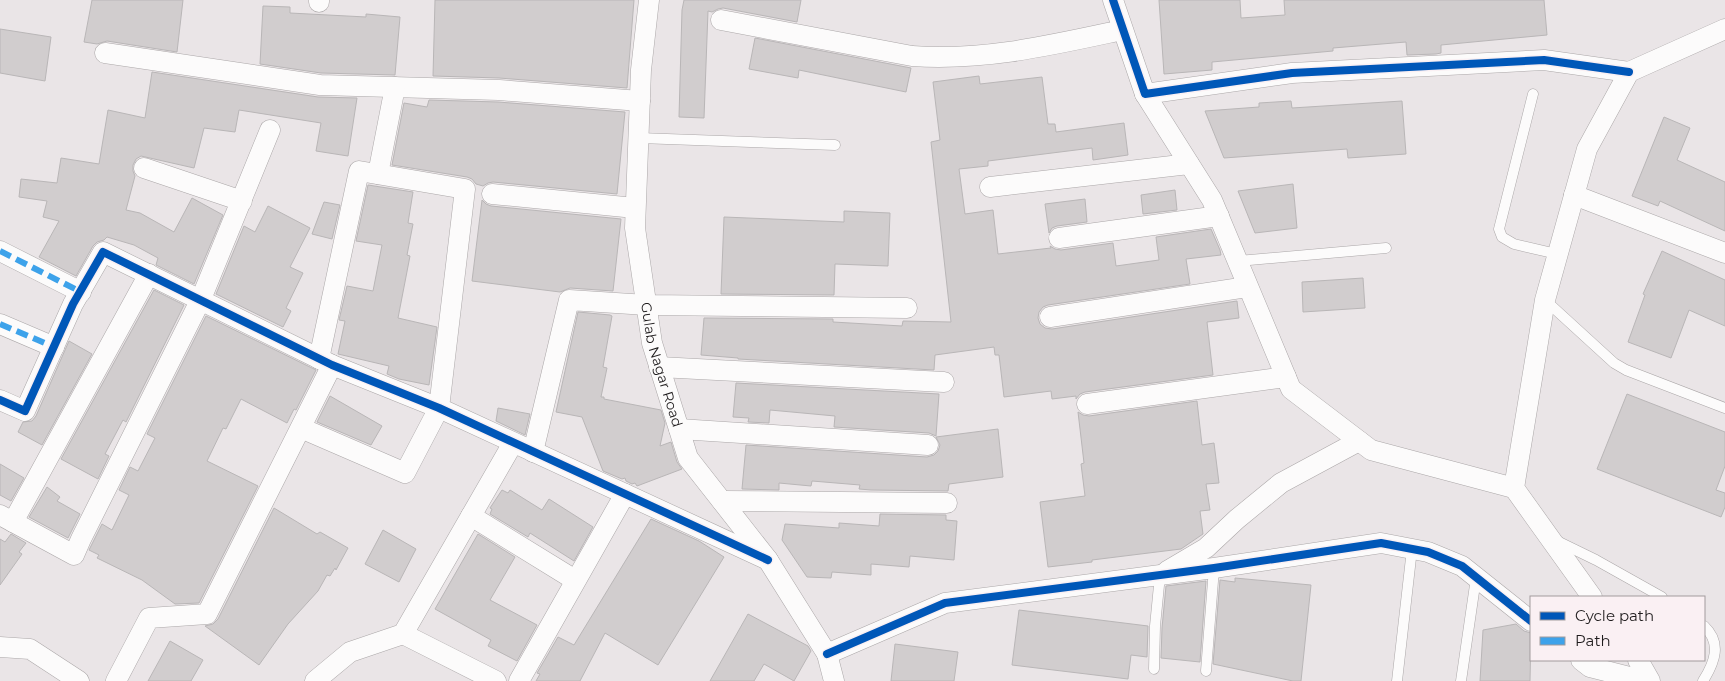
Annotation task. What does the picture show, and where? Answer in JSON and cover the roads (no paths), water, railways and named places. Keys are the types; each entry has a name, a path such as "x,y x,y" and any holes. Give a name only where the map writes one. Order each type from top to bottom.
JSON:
{"street":[{"name":"Gulab Nagar Road","path":"649,0 641,70 635,228 652,343 688,458 768,560 826,654 834,681"},
{"path":"1113,0 1145,94 1212,200 1291,389 1371,450 1514,488 1591,596"},
{"path":"721,20 912,56 936,58 980,57 1018,52 1122,30"},
{"path":"1145,94 1292,73 1544,60 1629,72 1725,29"},
{"path":"105,53 320,85 499,90 640,101"},
{"path":"1514,488 1545,300 1556,254 1587,149 1629,72"},
{"path":"378,174 395,87"},
{"path":"149,274 4,520 74,555 201,299 270,130"},
{"path":"990,187 1189,164"},
{"path":"144,168 242,201"},
{"path":"116,681 149,618 206,614 300,428 326,362 359,171 465,189 439,408 405,473 300,428"},
{"path":"492,194 635,208"},
{"path":"1574,195 1725,253"},
{"path":"1059,238 1219,216"},
{"path":"0,251 81,292"},
{"path":"0,400 25,411 54,347 103,252 326,362 439,408 768,560"},
{"path":"1050,317 1248,287"},
{"path":"533,452 569,300 646,306 907,308"},
{"path":"0,324 54,347"},
{"path":"659,367 944,382"},
{"path":"1087,404 1286,377"},
{"path":"679,429 928,445"},
{"path":"1160,575 1206,548 1237,519 1281,483 1358,441"},
{"path":"315,681 350,652 402,634 513,442"},
{"path":"519,681 625,494"},
{"path":"722,500 946,503"},
{"path":"471,516 575,580"},
{"path":"826,654 946,603 1214,568 1381,543 1428,552 1462,566 1530,620"},
{"path":"402,634 496,681"},
{"path":"0,647 30,649 79,681"},
{"path":"1582,661 1590,667 1645,681"},
{"path":"1639,661 1650,681"}],"lane":[{"path":"1533,94 1499,229 1502,237 1514,244 1556,254"},
{"path":"639,138 835,145"},
{"path":"1238,261 1386,248"},
{"path":"1545,300 1614,363 1626,370 1725,408"},
{"path":"1550,538 1596,560 1660,596"},
{"path":"1397,681 1412,549"},
{"path":"1206,671 1214,568"},
{"path":"1154,669 1155,626 1160,575"},
{"path":"1461,681 1476,578"},
{"path":"1703,681 1712,664 1715,648 1711,633 1705,627"}]}
